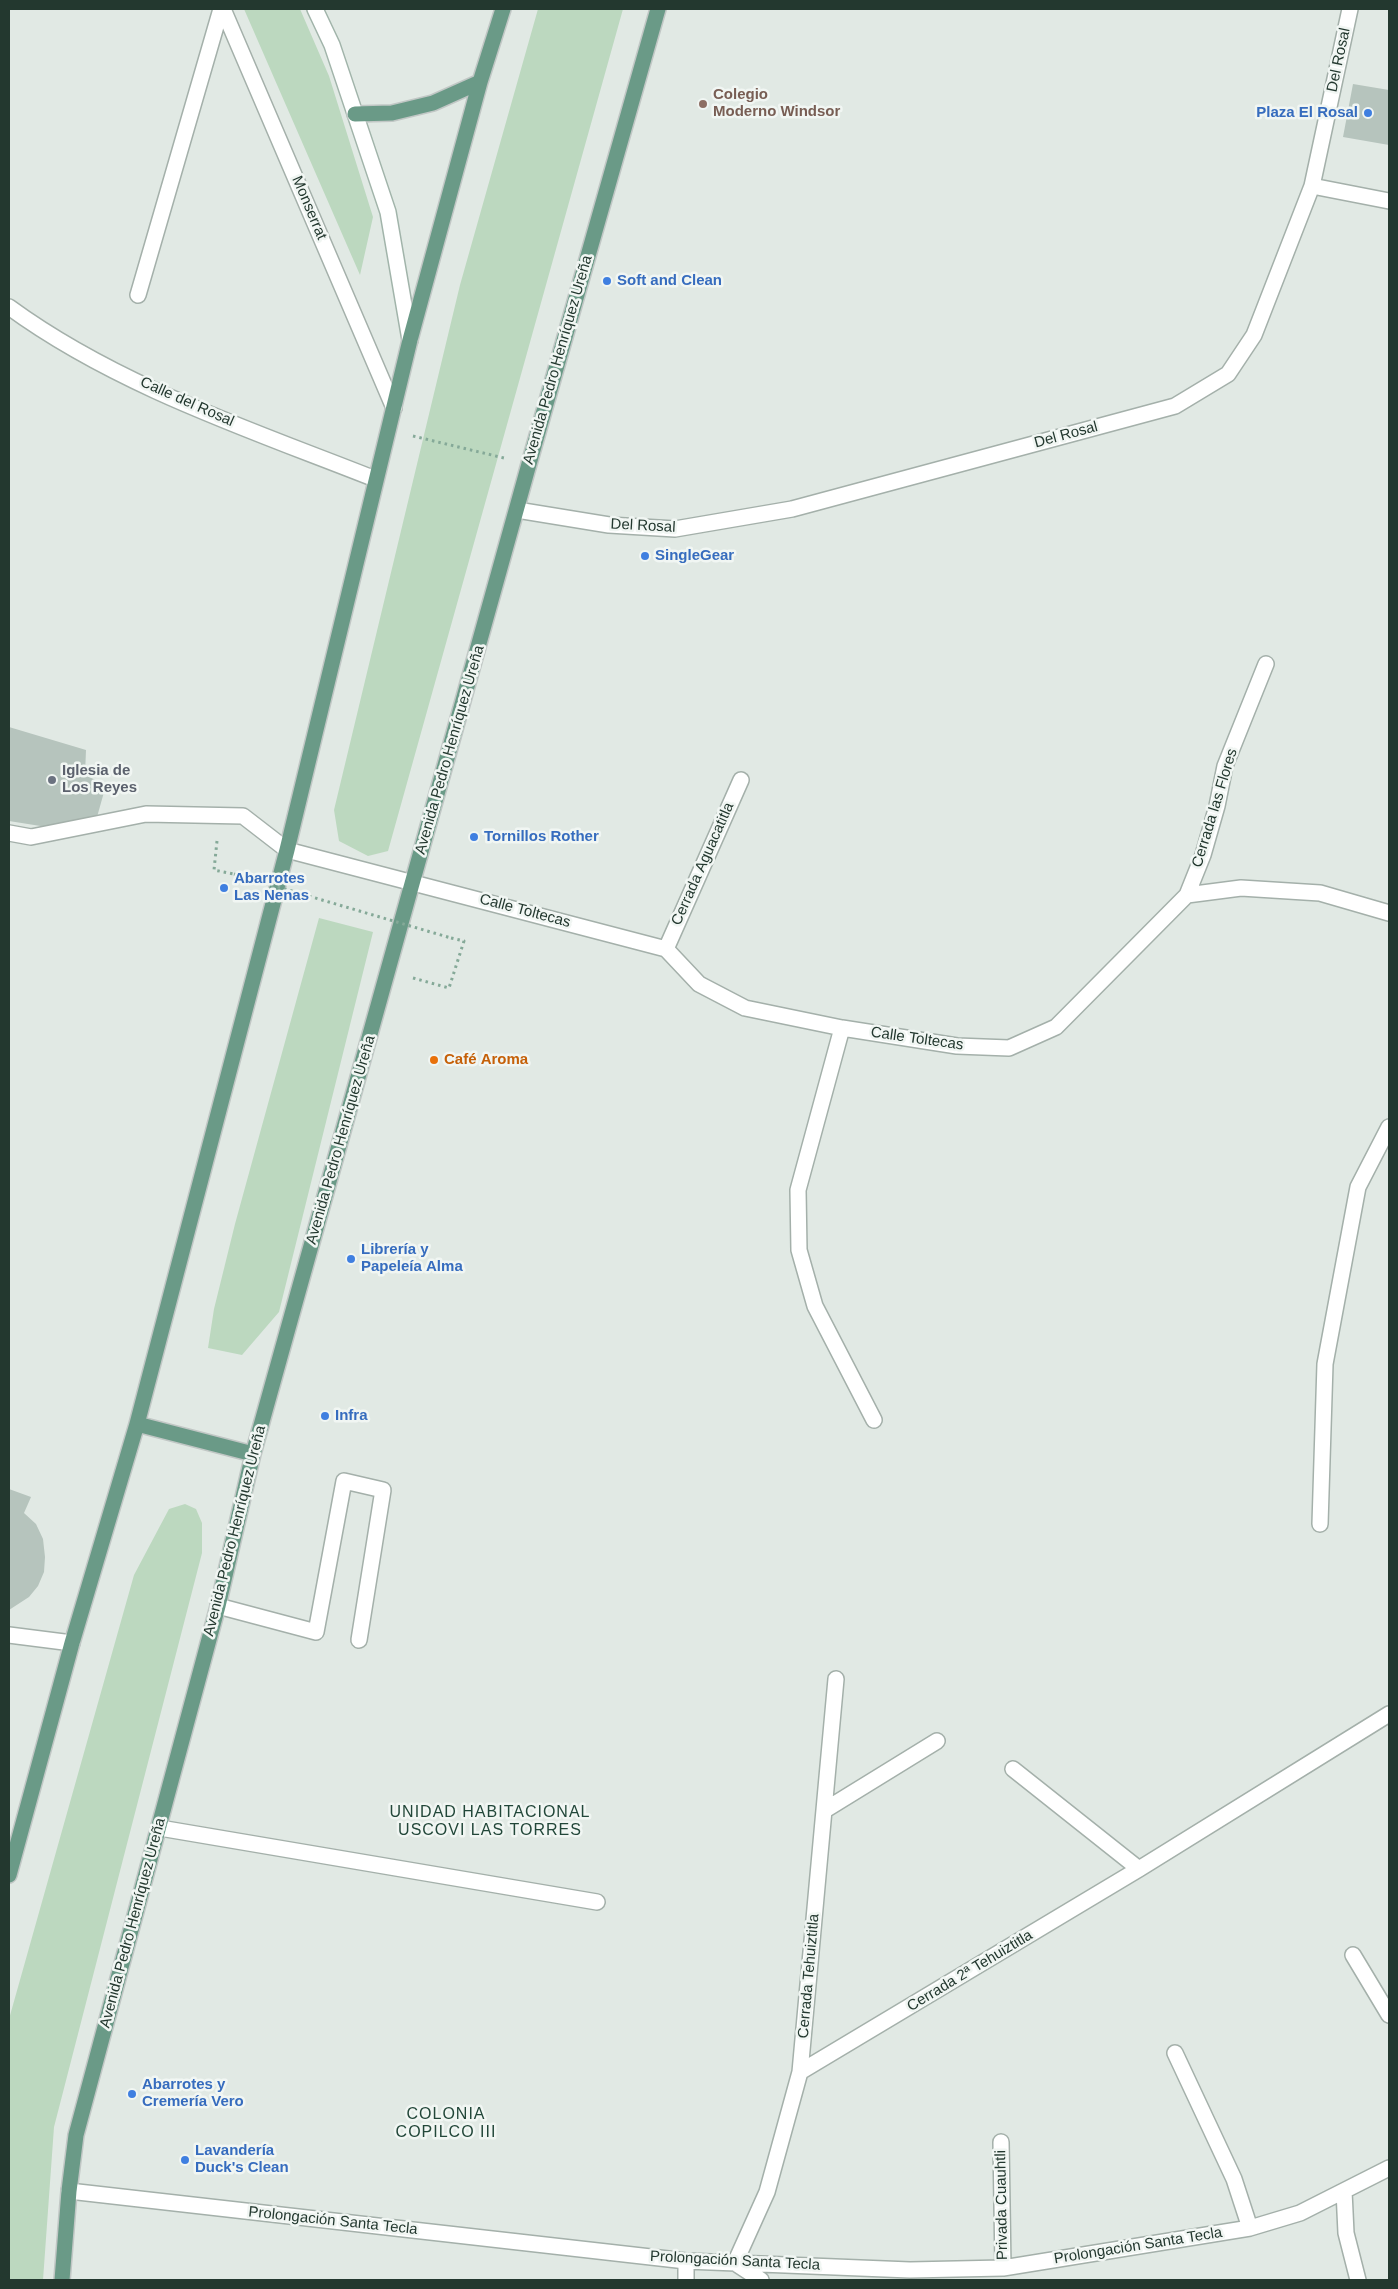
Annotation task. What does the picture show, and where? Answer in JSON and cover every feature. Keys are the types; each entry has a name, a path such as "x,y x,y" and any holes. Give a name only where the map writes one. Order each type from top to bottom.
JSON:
{"main road":[{"path":"9,1875 72,1643 137,1424 287,850 410,340 480,82 503,9"},
{"name":"Avenida Pedro Henríquez Ureña","path":"62,2280 69,2191 76,2135 160,1828 218,1606 253,1454 658,9"},
{"path":"355,114 392,113 433,103 480,82"},
{"path":"137,1424 253,1454"}],"street":[{"path":"138,295 222,9"},
{"name":"Monserrat","path":"222,9 394,408"},
{"path":"315,9 332,45 388,212 410,340"},
{"name":"Del Rosal","path":"517,510 609,525 675,529 792,509 1175,406 1228,374 1254,335 1312,186 1350,9"},
{"path":"1312,186 1389,202"},
{"name":"Calle del Rosal","path":"9,307 43,332 171,399 375,479"},
{"name":"Cerrada las Flores","path":"1186,896 1203,855 1217,806 1225,766 1266,664"},
{"name":"Cerrada Aguacatitla","path":"666,948 741,780"},
{"path":"9,833 31,837 146,814 243,816 287,850"},
{"name":"Calle Toltecas","path":"287,850 414,881 666,948 699,984 745,1008 842,1028 957,1046 1009,1048 1056,1027 1186,896"},
{"path":"1186,896 1240,888 1320,893 1389,913"},
{"path":"842,1028 798,1190 798,1250 815,1306 874,1420"},
{"path":"1320,1524 1325,1364 1358,1187 1389,1127"},
{"path":"218,1606 316,1632 344,1481 383,1490 359,1640"},
{"path":"9,1635 72,1643"},
{"name":"Cerrada Tehuiztitla","path":"735,2262 767,2192 800,2072 836,1679"},
{"name":"Cerrada 2ª Tehuiztitla","path":"800,2072 1139,1869 1389,1714"},
{"path":"824,1810 937,1741"},
{"path":"1013,1769 1139,1869"},
{"path":"160,1828 597,1902"},
{"path":"1353,1955 1389,2015"},
{"path":"1175,2053 1234,2179 1250,2228"},
{"name":"Privada Cuauhtli","path":"1000,2142 1003,2268"},
{"name":"Prolongación Santa Tecla","path":"69,2191 686,2261 910,2270 1003,2268 1250,2228 1300,2212 1389,2168"},
{"path":"1344,2191 1346,2233 1358,2280"},
{"path":"686,2261 686,2280"},
{"path":"735,2262 761,2280"}],"path":[{"path":"388,429 529,464"},
{"path":"214,870 234,874 464,941 449,988 388,971"}],"green space":[{"path":"244,9 300,9 329,76 373,217 360,275"},
{"path":"538,9 623,9 388,851 368,856 339,841 334,810 460,285"},
{"path":"319,918 373,932 279,1312 242,1355 208,1348 214,1309 235,1224"},
{"path":"185,1504 196,1509 202,1523 202,1553 54,2127 43,2280 9,2280 9,2019 134,1575 169,1509"}],"building":[{"name":"Plaza El Rosal","path":"1353,84 1389,90 1389,145 1343,137"},
{"name":"Iglesia de Los Reyes","path":"9,727 86,750 85,775 106,785 97,817 53,828 9,821"},
{"path":"9,1489 31,1497 24,1513 36,1524 43,1539 45,1557 44,1572 38,1586 29,1597 9,1610"}],"place":[{"name":"Colegio Moderno Windsor","path":"703,104"},
{"name":"Plaza El Rosal","path":"1368,113"},
{"name":"Soft and Clean","path":"607,281"},
{"name":"SingleGear","path":"645,556"},
{"name":"Iglesia de Los Reyes","path":"52,780"},
{"name":"Tornillos Rother","path":"474,837"},
{"name":"Abarrotes Las Nenas","path":"224,888"},
{"name":"Café Aroma","path":"434,1060"},
{"name":"Librería y Papeleía Alma","path":"351,1259"},
{"name":"Infra","path":"325,1416"},
{"name":"Abarrotes y Cremería Vero","path":"132,2094"},
{"name":"Lavandería Duck's Clean","path":"185,2160"}],"district":[{"name":"UNIDAD HABITACIONAL USCOVI LAS TORRES","path":"490,1822"},
{"name":"COLONIA COPILCO III","path":"446,2124"}]}
